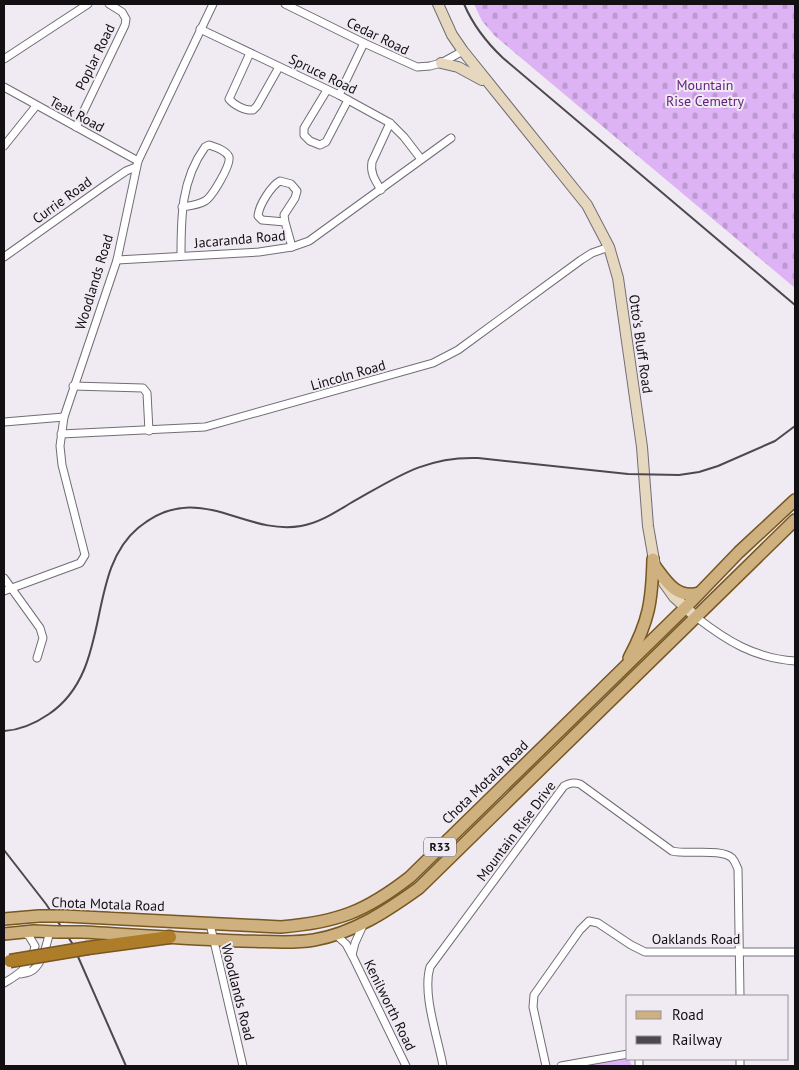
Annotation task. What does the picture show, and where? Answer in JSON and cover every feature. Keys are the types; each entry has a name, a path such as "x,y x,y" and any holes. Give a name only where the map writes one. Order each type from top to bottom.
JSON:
{"highway":[{"path":"7,962 88,948 170,937"}],"main road":[{"name":"Otto's Bluff Road","path":"438,4 452,35 463,51 570,182 587,205 609,247 618,278 642,447 648,526 654,562 666,586 685,608 696,617"},
{"path":"441,63 463,69 491,87"},
{"name":"Chota Motala Road","path":"4,919 64,916 281,927 312,924 340,918 384,897 410,877 685,608 739,552 795,500"},
{"name":"Chota Motala Road","path":"4,934 54,931 212,940 290,942 314,940 364,924 387,911 419,888 795,521"},
{"path":"654,562 676,590 688,595 699,593"},
{"path":"623,669 636,645 650,610 654,562"}],"street":[{"path":"4,59 88,4"},
{"name":"Poplar Road","path":"76,127 125,26 126,18 122,12 109,4"},
{"name":"Woodlands Road","path":"8,590 80,563 85,555 62,465 60,446 64,417 116,260 137,164 213,4"},
{"name":"Cedar Road","path":"285,4 417,67 441,63 463,51"},
{"name":"Spruce Road","path":"200,29 338,95 390,123 421,159"},
{"path":"338,95 364,43"},
{"path":"250,53 229,98 235,104 248,110 253,110 279,67"},
{"name":"Teak Road","path":"4,87 137,164"},
{"path":"327,90 304,128 304,135 310,141 320,145 326,142 348,100"},
{"path":"4,146 36,106"},
{"path":"381,190 372,175 371,169 372,162 390,123"},
{"name":"Jacaranda Road","path":"116,260 258,252 292,247 309,241 451,138"},
{"path":"181,256 182,207 188,180 205,147 209,145 226,153 229,161 211,196 202,203 182,207"},
{"name":"Currie Road","path":"4,257 137,164"},
{"path":"285,222 262,220 258,213 274,185 280,181 291,184 297,191 295,198 284,215 292,247"},
{"name":"Lincoln Road","path":"61,434 205,427 433,363 458,350 581,260 592,253 609,247"},
{"path":"73,386 143,388 146,393 149,431"},
{"path":"4,422 64,417"},
{"path":"4,578 8,590 40,628 43,638 36,658"},
{"name":"Otto's Bluff Road","path":"696,617 729,641 751,652 781,660 795,661"},
{"name":"Mountain Rise Drive","path":"443,1066 427,990 427,977 430,967 564,786 573,782 580,784 672,851 679,853 727,854 732,858 738,869 740,952"},
{"name":"Oaklands Road","path":"546,1066 533,1007 534,995 589,921 598,923 645,952 795,952"},
{"name":"Woodlands Road","path":"210,924 212,940 243,1066"},
{"name":"Kenilworth Road","path":"352,955 355,943 364,924"},
{"path":"4,983 34,969 54,931"},
{"path":"18,975 28,965 35,946 32,939 23,932"},
{"name":"Kenilworth Road","path":"336,934 346,944 352,955 406,1066"},
{"path":"740,952 740,995"},
{"path":"561,1066 626,1054"}],"green space":[{"name":"Mountain Rise Cemetry","path":"474,4 795,4 795,288 495,36 482,21"},
{"path":"626,1057 626,1060 629,1060 632,1066 572,1066"}],"railway":[{"path":"464,4 481,33 503,58 795,305"},
{"path":"4,731 22,728 39,720 49,714 69,695 83,673 110,570 121,547 138,528 160,514 180,508 200,508 259,524 280,527 301,526 314,523 326,517 410,471 425,465 459,458 478,458 628,474 679,475 699,472 718,466 775,441 795,426"},
{"path":"4,850 46,904 72,943 126,1066"}]}
